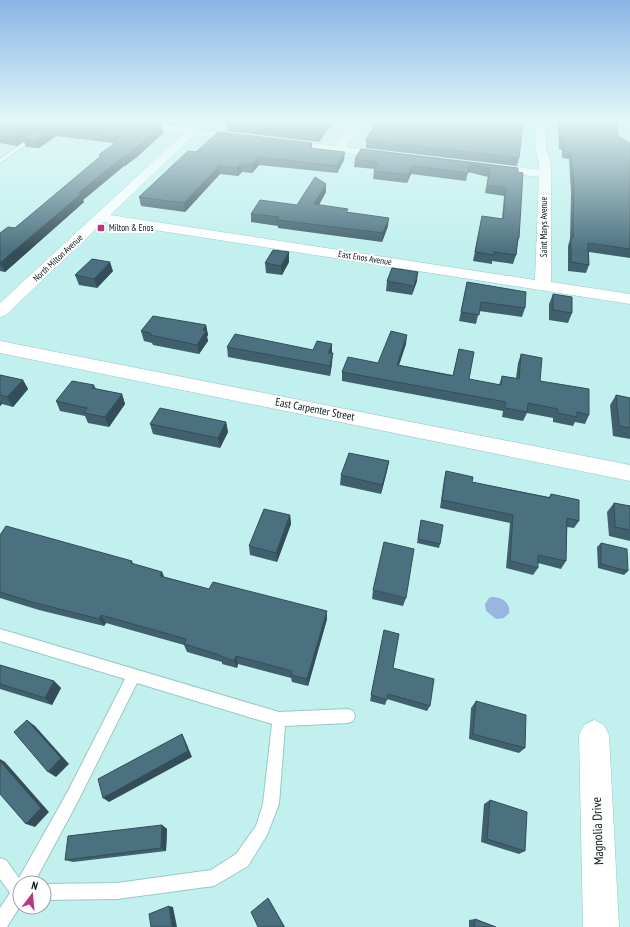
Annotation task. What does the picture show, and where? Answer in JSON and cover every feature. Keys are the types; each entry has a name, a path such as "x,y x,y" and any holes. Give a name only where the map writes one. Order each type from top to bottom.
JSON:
{"street":[{"name":"North Milton Avenue","path":"0,312 158,164"},
{"name":"Saint Marys Avenue","path":"543,286 545,164"},
{"path":"481,166 544,174"},
{"name":"East Enos Avenue","path":"101,218 630,299"},
{"name":"East Carpenter Street","path":"0,347 630,473"},
{"name":"Magnolia Drive","path":"594,735 601,927"}],"lane":[{"path":"0,635 279,720 348,716"},
{"path":"29,875 72,798 133,676"},
{"path":"52,892 117,891 214,878 242,860 262,830 271,804 279,720"},
{"path":"0,866 12,880"},
{"path":"0,923 12,904"}],"water":[{"path":"492,597 502,599 509,606 509,613 504,618 496,619 486,611 485,604 489,598"}],"building":[{"path":"91,164 113,164 0,263 0,233 8,227 15,228"},
{"path":"174,164 241,164 237,168 219,166 184,203 139,197"},
{"path":"322,164 338,164 337,166"},
{"path":"377,164 470,164 468,173 412,166 408,175 374,171"},
{"path":"471,164 487,164 518,168 518,172 523,173 519,238 516,255 494,252 494,255 475,252 482,216 503,219 506,188 487,185 490,169"},
{"path":"572,164 630,164 630,249 588,243 589,265 571,262 574,185"},
{"path":"315,177 326,184 314,204 348,209 346,212 389,218 383,233 277,220 279,217 251,214 260,200 297,205"},
{"path":"273,250 289,252 281,266 265,263"},
{"path":"92,259 110,262 94,279 75,275"},
{"path":"392,268 418,272 414,286 387,281"},
{"path":"467,282 526,292 525,308 481,302 479,315 461,312"},
{"path":"553,294 572,297 572,313 553,310"},
{"path":"153,316 206,325 203,330 206,331 197,345 150,335 151,333 141,331"},
{"path":"391,331 407,335 397,365 453,376 459,349 474,352 469,379 501,385 502,376 519,379 521,354 542,358 540,381 589,389 589,415 577,412 577,417 558,413 558,409 528,403 527,412 505,408 506,402 342,372 348,357 378,363"},
{"path":"235,334 313,350 317,341 332,344 328,353 333,353 330,366 227,347"},
{"path":"0,375 23,380 7,397 0,395"},
{"path":"72,381 94,385 92,388 122,394 105,417 84,413 87,408 56,401"},
{"path":"616,395 630,398 630,428 619,426"},
{"path":"160,408 226,422 218,438 150,424"},
{"path":"349,453 389,461 382,485 341,475"},
{"path":"446,471 473,477 472,482 550,498 551,494 579,500 579,521 567,518 566,561 538,555 538,568 510,561 513,515 442,500"},
{"path":"614,503 630,506 630,530 615,527"},
{"path":"264,509 290,515 276,553 249,546"},
{"path":"421,520 443,525 440,544 418,539"},
{"path":"6,526 132,561 131,563 162,572 160,576 209,589 213,582 327,611 307,679 291,675 292,671 236,656 234,661 184,644 186,639 101,615 99,619 32,602 0,592 0,535"},
{"path":"384,542 414,549 406,598 373,590"},
{"path":"601,543 627,549 628,571 601,564"},
{"path":"384,630 399,634 393,668 434,679 430,706 388,694 387,700 371,695"},
{"path":"0,665 54,681 45,698 0,684"},
{"path":"476,701 526,715 525,748 473,734"},
{"path":"27,720 61,758 48,772 14,732"},
{"path":"182,734 188,751 103,798 98,779"},
{"path":"0,761 41,808 26,824 0,794"},
{"path":"490,800 527,812 525,851 487,839"},
{"path":"162,825 161,848 65,860 68,836"},
{"path":"268,898 284,927 258,927 251,912"},
{"path":"169,906 172,927 151,927 149,914"},
{"path":"475,919 496,927 474,927"}],"place":[{"name":"Milton & Enos","path":"101,228"}]}
